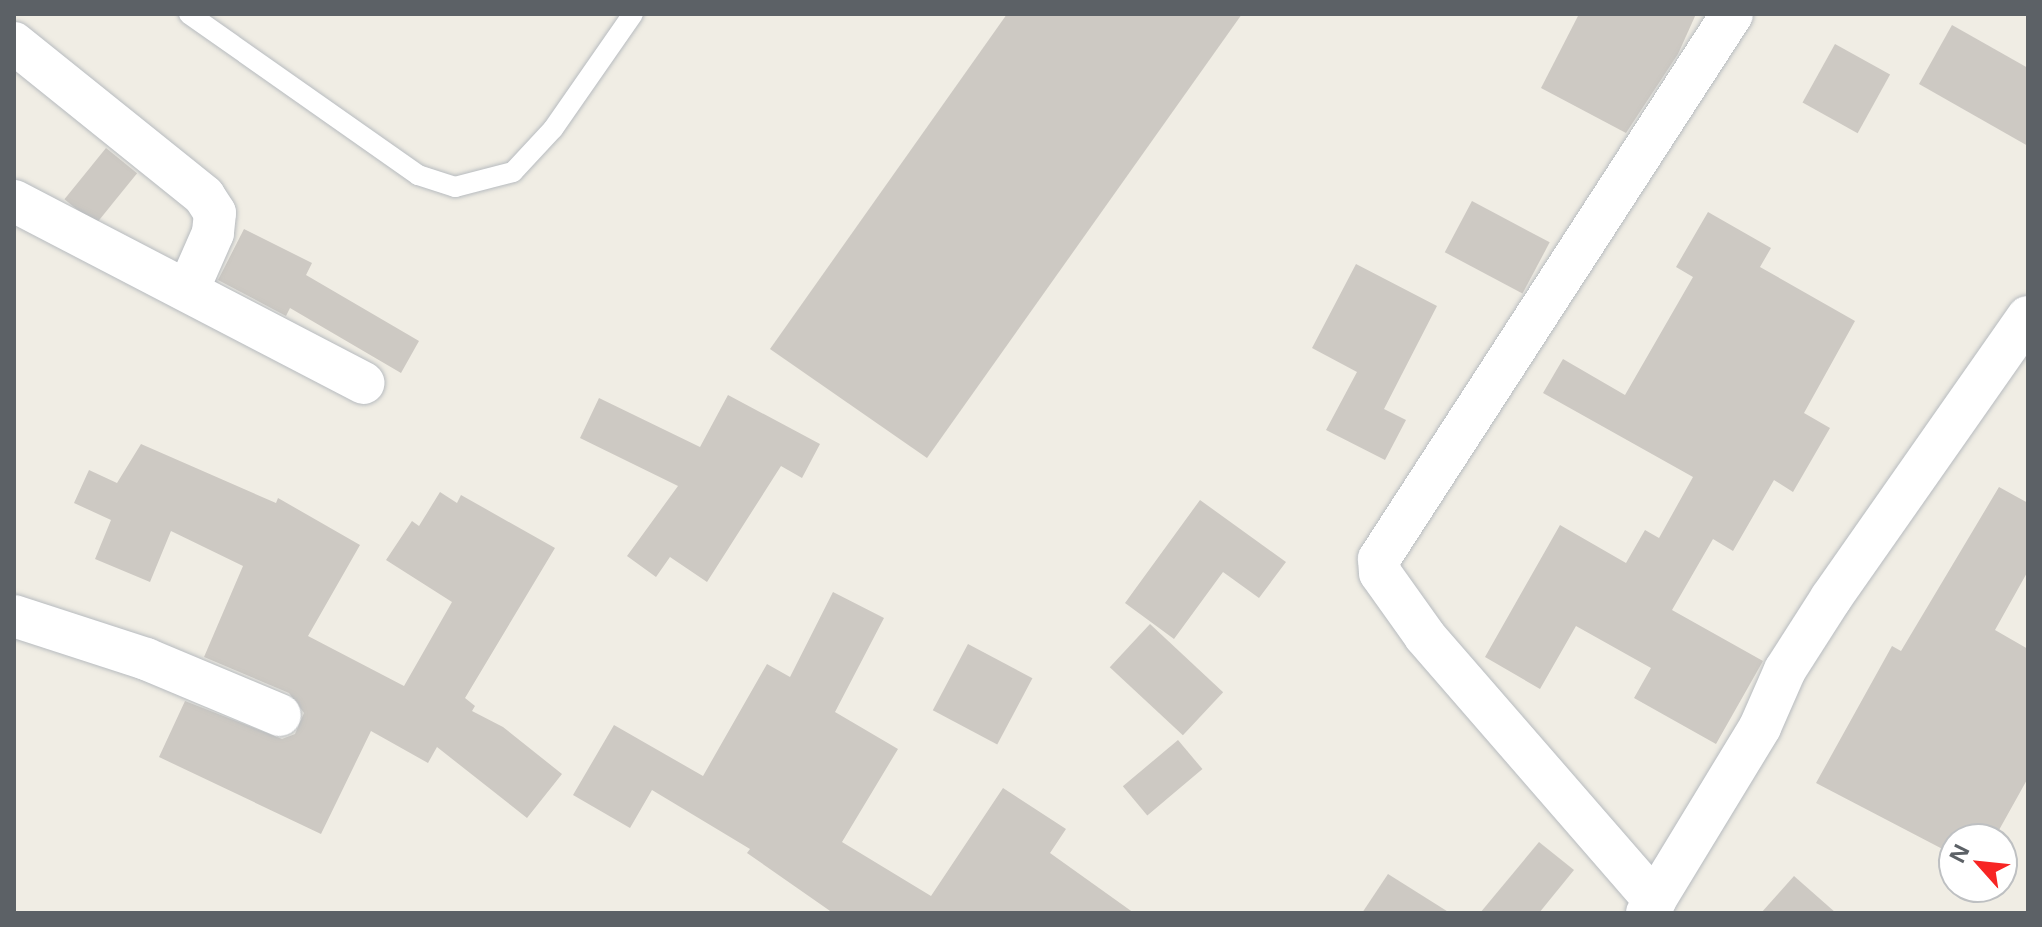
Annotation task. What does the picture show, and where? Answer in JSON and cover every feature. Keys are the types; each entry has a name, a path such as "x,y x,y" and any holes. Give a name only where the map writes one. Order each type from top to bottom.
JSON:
{"street":[{"path":"1732,14 1379,559 1380,573 1425,636 1651,907 1831,598 2028,317"},
{"path":"14,43 204,196 215,213 213,233 188,290"},
{"path":"14,201 188,290 325,368 363,383"},
{"path":"14,616 146,659 280,715"}],"lane":[{"path":"189,14 418,175 455,187 513,172 553,129 633,14"}],"building":[{"path":"1007,14 1242,14 927,458 770,349"},
{"path":"1579,14 1696,14 1678,54 1626,133 1541,88"},
{"path":"1952,25 2028,68 2028,146 1919,84"},
{"path":"1835,44 1890,75 1858,133 1803,103"},
{"path":"106,148 137,173 96,224 64,199"},
{"path":"1472,201 1550,242 1522,294 1445,252"},
{"path":"1708,212 1771,248 1760,267 1855,321 1804,413 1830,428 1793,492 1774,480 1733,551 1713,539 1672,610 1763,661 1716,744 1634,698 1651,668 1576,626 1540,689 1485,657 1560,525 1626,563 1645,530 1659,538 1693,477 1543,393 1563,359 1625,395 1693,277 1676,267"},
{"path":"244,229 312,263 306,275 419,341 401,373 290,308 286,316 218,280"},
{"path":"1356,264 1437,306 1384,409 1406,420 1385,460 1326,430 1357,372 1312,348"},
{"path":"728,395 820,444 802,478 781,466 707,582 670,557 656,577 627,556 678,486 580,438 599,398 700,447"},
{"path":"141,444 276,503 278,498 360,545 308,636 404,686 452,602 386,560 412,521 419,526 440,492 457,503 461,495 555,548 465,698 475,706 472,711 503,727 562,774 527,818 437,747 428,763 371,731 321,834 159,757 185,701 282,739 295,734 304,713 289,693 204,657 243,566 171,531 150,582 95,559 111,520 74,503 89,470 117,483"},
{"path":"1999,487 2028,503 2028,571 1995,630 2028,649 2028,778 2003,823 1938,823 1938,847 1816,783 1892,646 1901,651"},
{"path":"1200,500 1286,562 1259,598 1223,572 1174,639 1125,603"},
{"path":"833,592 884,618 835,712 898,749 842,842 931,896 1003,788 1066,829 1050,853 1134,913 833,913 747,853 750,849 652,790 630,828 573,795 614,725 703,776 767,664 790,677"},
{"path":"1150,624 1223,692 1183,735 1110,667"},
{"path":"968,644 1032,678 997,744 933,710"},
{"path":"1178,740 1202,769 1147,815 1123,786"},
{"path":"1539,842 1574,870 1539,913 1480,913"},
{"path":"1388,874 1450,913 1362,913"},
{"path":"1794,876 1836,913 1761,913"}]}
